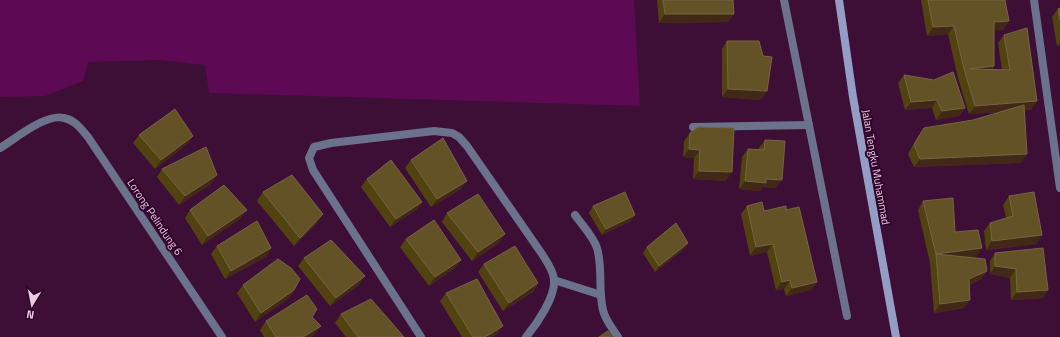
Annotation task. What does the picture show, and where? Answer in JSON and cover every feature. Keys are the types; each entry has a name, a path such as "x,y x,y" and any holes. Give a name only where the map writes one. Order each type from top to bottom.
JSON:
{"main road":[{"name":"Jalan Tengku Muhammad","path":"839,0 853,96 896,337"}],"street":[{"path":"784,0 847,316"},
{"path":"1034,0 1060,188"},
{"name":"Lorong Pelindung 6","path":"0,148 41,121 63,117 76,123 88,137 222,337"},
{"path":"693,127 809,125"},
{"path":"421,337 313,170 309,158 314,147 331,142 434,131 452,133 458,137 467,146 551,268 554,280 549,301 542,315 526,337"},
{"path":"575,215 589,233 596,246 600,261 603,312 618,337"},
{"path":"554,280 601,295"}],"shaded area":[{"path":"0,0 634,0 640,106 209,93 205,65 160,60 88,62 83,81 45,96 0,97"}],"building":[{"path":"663,0 733,0 734,14 665,14"},
{"path":"928,0 1005,0 1009,21 994,22 994,66 969,69 1010,70 1004,35 1027,28 1037,101 975,106 964,69 954,26 933,27"},
{"path":"1060,8 1060,20 1058,9"},
{"path":"727,41 759,41 763,56 772,57 767,91 728,89"},
{"path":"953,72 965,108 942,111 937,100 911,102 904,75 934,80"},
{"path":"1024,105 1027,154 920,159 914,145 924,128 973,120"},
{"path":"175,109 193,136 161,160 139,135"},
{"path":"698,127 734,128 732,172 699,171 700,150 689,149 690,133"},
{"path":"443,138 467,181 437,199 411,160"},
{"path":"765,140 785,141 782,180 766,179 766,183 745,181 748,149 764,150"},
{"path":"206,147 217,175 185,196 162,169"},
{"path":"391,160 422,202 396,219 367,179"},
{"path":"292,175 323,214 300,238 263,192"},
{"path":"224,185 247,210 208,236 190,210"},
{"path":"625,192 635,215 606,229 593,206"},
{"path":"1034,192 1042,235 992,241 990,223 1013,216 1009,196"},
{"path":"478,194 505,234 478,252 447,213"},
{"path":"953,198 955,232 978,230 982,248 936,254 923,201"},
{"path":"762,202 764,211 786,206 786,210 799,207 817,282 792,288 790,280 782,282 773,244 756,247 747,206"},
{"path":"434,220 461,260 435,277 406,239"},
{"path":"257,221 271,248 231,271 217,246"},
{"path":"676,223 688,243 659,266 647,247"},
{"path":"331,240 365,276 336,298 304,258"},
{"path":"515,246 538,283 509,303 484,264"},
{"path":"1043,248 1048,290 1017,292 1016,269 995,266 995,253"},
{"path":"936,254 985,259 987,271 969,279 970,300 940,304"},
{"path":"278,259 291,268 300,279 294,290 261,313 243,285"},
{"path":"477,279 503,326 485,337 473,337 446,293"},
{"path":"307,295 317,309 312,317 321,326 303,337 276,337 266,321"},
{"path":"371,299 404,337 358,337 341,314"},
{"path":"608,331 612,337 599,337"}]}
